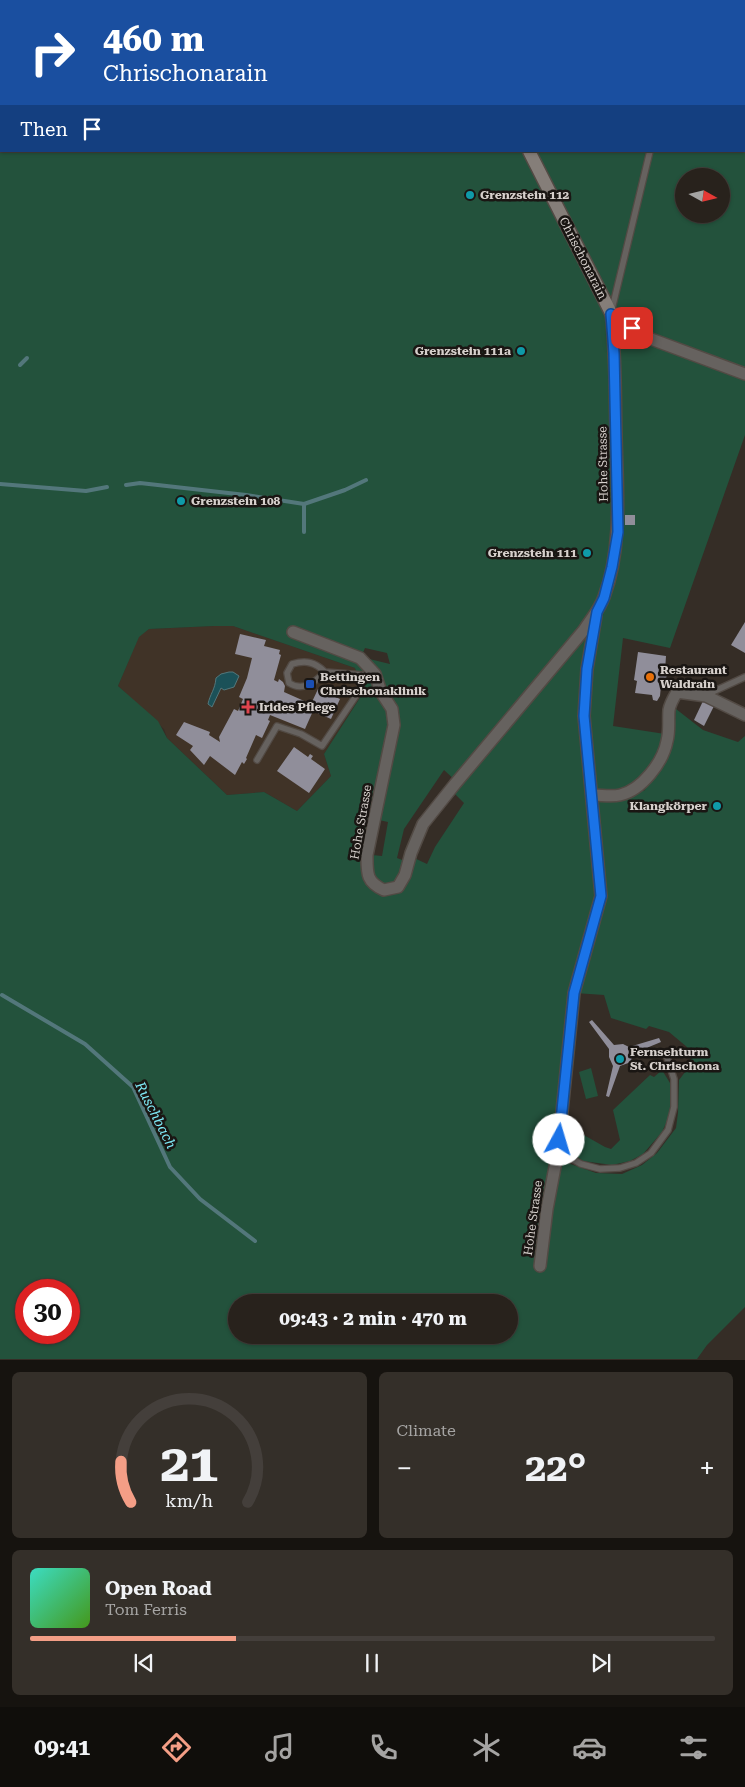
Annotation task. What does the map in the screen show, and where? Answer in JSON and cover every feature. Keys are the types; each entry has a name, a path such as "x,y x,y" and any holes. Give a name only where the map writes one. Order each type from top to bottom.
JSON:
{"street":[{"name":"Chrischonarain","path":"530,152 611,314 651,339 745,374"},
{"name":"Hohe Strasse","path":"540,1266 547,1209 558,1151 574,993 601,896 593,795 586,749 584,708 587,669 597,612 606,590 618,532 614,353 611,314"},
{"name":"Hohe Strasse","path":"293,632 360,658 369,675 392,708 394,725 367,855 367,873 373,885 384,890 398,886 405,875 411,853 424,824 597,612"},
{"path":"593,795 618,796 628,792 637,786 657,763 667,743 670,726 669,708 677,692 706,696 745,715"}],"lane":[{"path":"611,314 650,152"},
{"path":"257,760 277,726 301,734 322,746 369,675 325,672 311,662 302,661 292,664 287,673 289,683 295,687 310,684 325,672"},
{"path":"706,696 745,677"},
{"path":"558,1151 581,1164 600,1169 620,1168 636,1163 651,1152 668,1130 674,1107 674,1079 667,1057"}],"shaded area":[{"name":"Irides Pflege","path":"233,626 355,668 363,693 324,754 331,776 297,811 264,792 227,795 167,738 164,729 118,686 139,636 149,629"}],"green space":[{"path":"0,152 745,152 745,435 670,648 623,638 613,726 665,734 652,762 632,786 644,791 667,755 674,734 676,709 703,730 738,742 745,736 745,1307 707,1345 697,1359 0,1359","holes":["233,626 355,668 363,693 324,754 331,776 297,811 264,792 227,795 167,738 158,721 118,686 139,637 149,629","365,648 387,653 390,664 361,657","444,770 457,782 451,790 464,803 435,847 427,864 412,857 410,863 397,858 404,829","379,820 388,822 382,856 372,855","575,993 604,995 611,1018 646,1029 649,1026 669,1032 687,1047 692,1063 679,1080 676,1128 657,1153 642,1165 622,1174 596,1173 565,1162 567,1150 583,1161 612,1165 630,1161 643,1154 662,1132 668,1119 670,1083 662,1070 654,1077 650,1075 613,1110 620,1140 611,1149 582,1134 560,1130"]},
{"path":"591,1068 598,1096 586,1099 579,1072"}],"water":[{"path":"229,672 239,676 234,687 224,690 221,688 212,707 208,704 216,678 221,674"}],"building":[{"path":"625,515 635,515 635,525 625,525"},
{"path":"745,622 745,653 731,645"},
{"path":"240,634 266,640 264,646 280,650 279,654 281,655 274,680 278,682 279,679 283,682 285,686 284,692 311,704 318,689 340,699 331,719 313,711 305,729 270,715 268,720 270,721 262,738 256,735 247,759 244,764 242,762 235,775 210,756 204,765 190,750 193,746 176,735 184,722 210,732 209,735 220,742 219,737 234,709 238,711 243,699 239,697 247,678 252,658 235,654"},
{"name":"Restaurant Waldrain","path":"638,652 666,656 665,671 667,674 665,685 661,685 660,696 657,701 653,700 652,695 635,693 637,681 634,680"},
{"path":"703,701 714,706 704,726 694,720"},
{"path":"294,747 308,757 310,754 313,756 311,759 325,769 309,793 277,771"},
{"name":"Fernsehturm St. Chrischona","path":"592,1020 614,1045 623,1044 629,1047 659,1038 661,1042 632,1054 631,1062 620,1066 609,1097 606,1096 613,1066 609,1057 609,1049 589,1022"}],"waterway":[{"path":"20,365 27,358"},
{"path":"126,485 140,483 246,495 304,504 345,490 366,480"},
{"path":"0,484 86,491 107,487"},
{"path":"304,504 304,532"},
{"name":"Ruschbach","path":"2,995 85,1044 133,1087 170,1167 200,1199 255,1241"}],"place":[{"name":"Grenzstein 112","path":"470,195"},
{"name":"Grenzstein 111a","path":"521,351"},
{"name":"Grenzstein 108","path":"181,501"},
{"name":"Grenzstein 111","path":"587,553"},
{"name":"Restaurant Waldrain","path":"650,677"},
{"name":"Bettingen Chrischonaklinik","path":"310,684"},
{"name":"Irides Pflege","path":"248,707"},
{"name":"Klangkörper","path":"717,806"},
{"name":"Fernsehturm St. Chrischona","path":"620,1059"}],"route":[{"path":"559,1140 574,993 601,896 593,795 586,749 584,716 587,669 597,612 604,598 618,532 614,338 611,314 632,328"}]}
